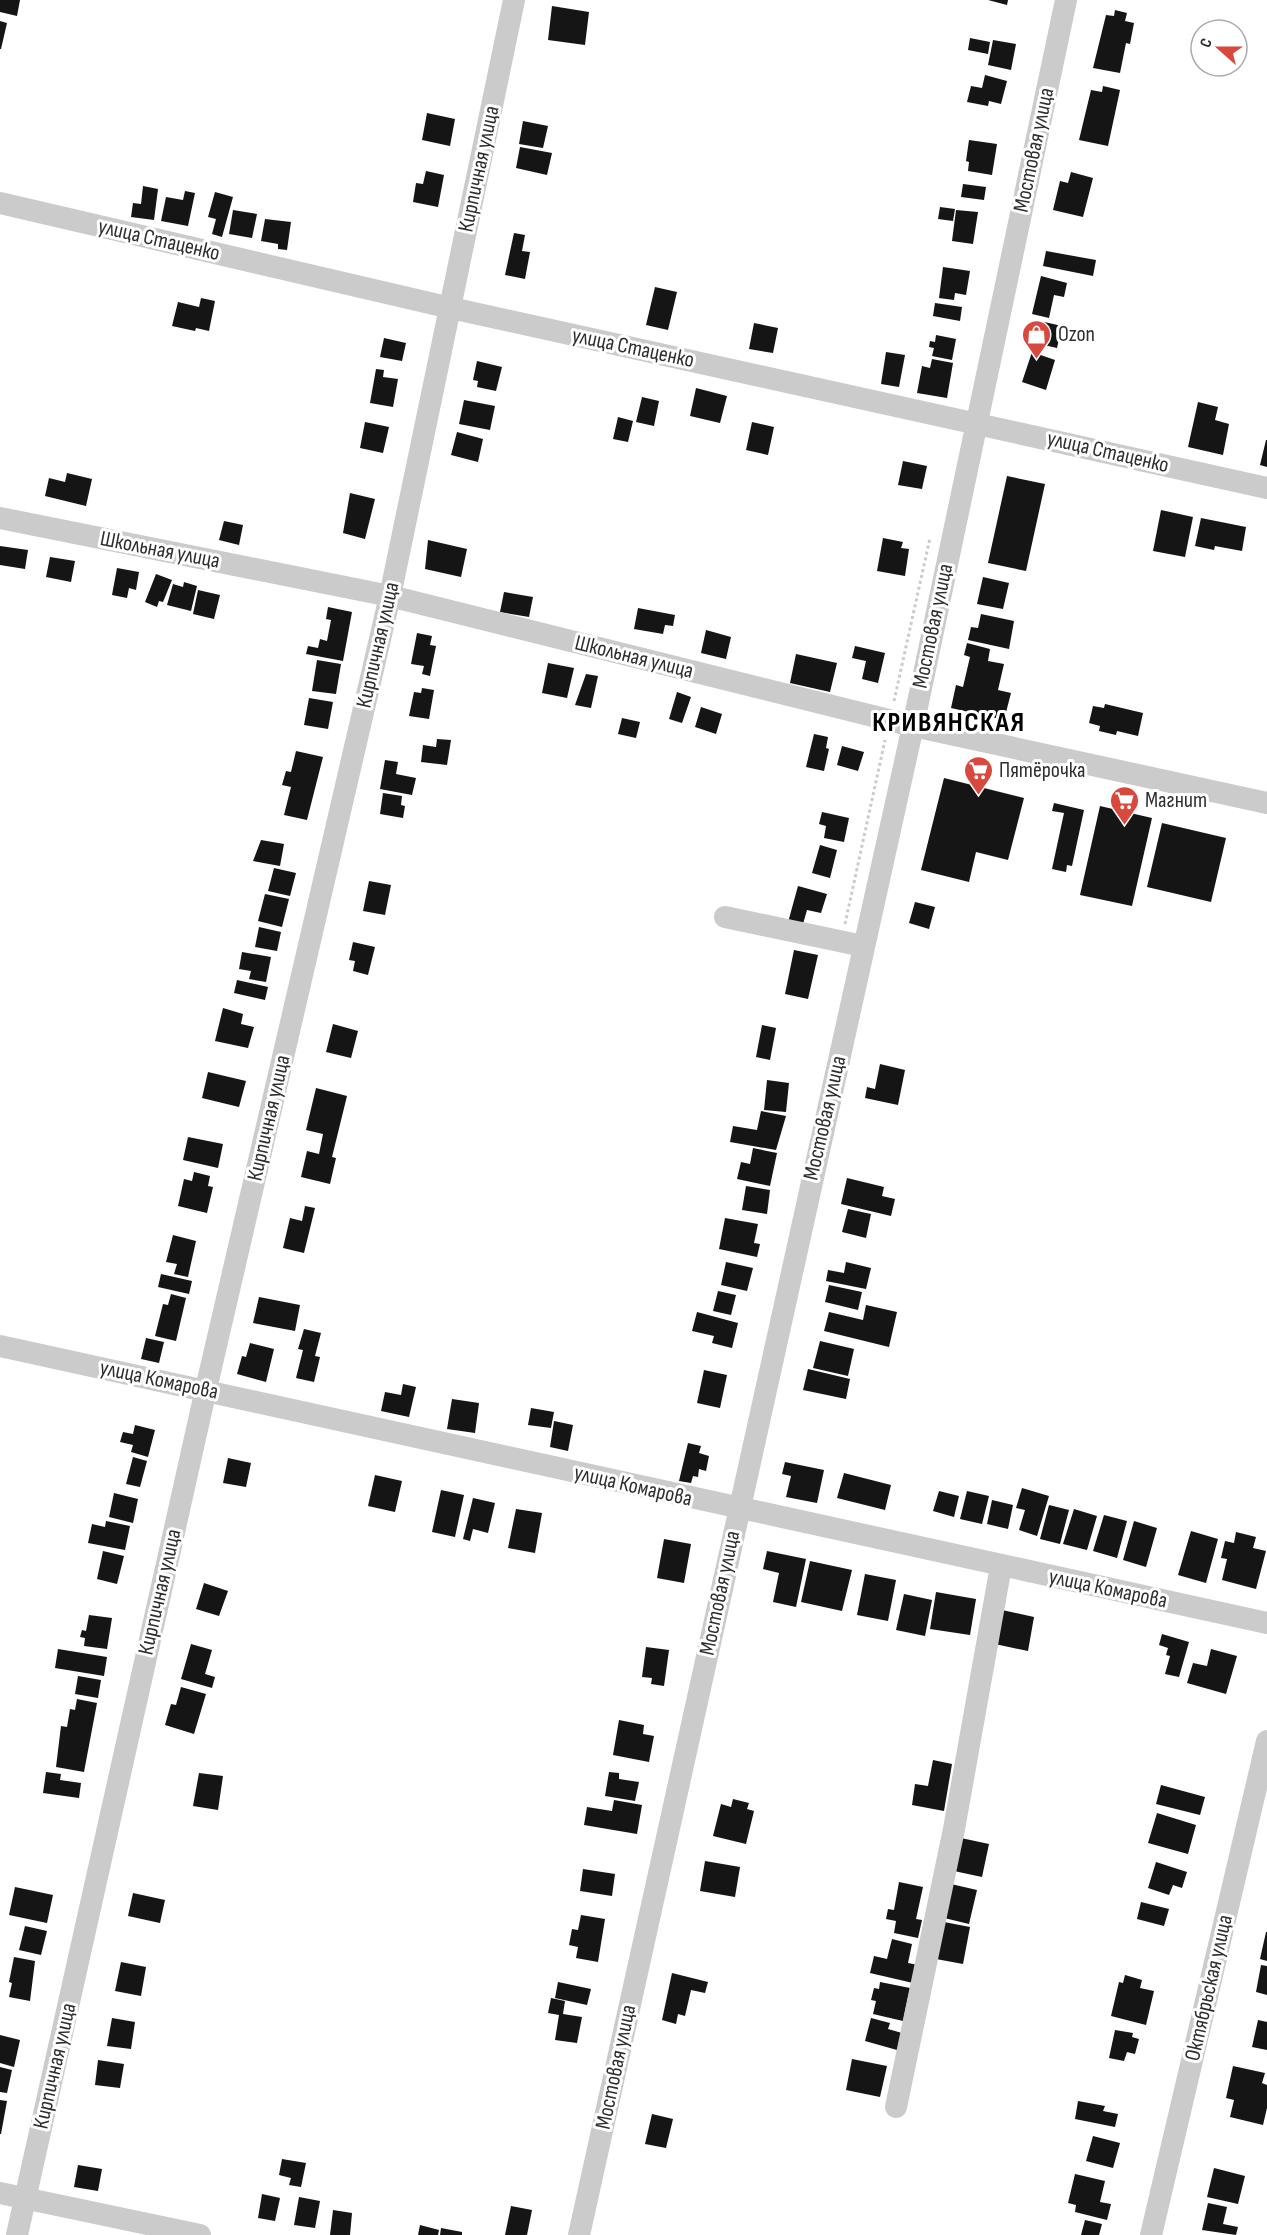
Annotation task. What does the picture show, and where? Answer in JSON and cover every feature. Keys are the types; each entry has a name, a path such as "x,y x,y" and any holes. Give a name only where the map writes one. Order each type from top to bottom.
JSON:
{"street":[{"name":"Кирпичная улица","path":"16,2235 206,1389 390,596 514,0"},
{"name":"Мостовая улица","path":"579,2235 913,726 975,423 1066,0"},
{"name":"улица Стаценко","path":"0,203 451,308 1267,488"},
{"name":"Школьная улица","path":"0,518 390,596 913,726 1267,803"},
{"path":"725,917 863,946"},
{"name":"улица Комарова","path":"0,1346 206,1389 738,1509 1267,1623"},
{"path":"896,2107 954,1829 1001,1566"},
{"name":"Октябрьская улица","path":"1151,2235 1267,1741"},
{"path":"0,2193 200,2235"}],"building":[{"path":"0,0 20,0 17,16 0,12"},
{"path":"988,0 1008,0 1007,5"},
{"path":"552,6 589,12 585,45 548,40"},
{"path":"1115,10 1127,13 1125,21 1134,23 1130,44 1126,43 1120,73 1093,68 1106,15 1114,16"},
{"path":"0,21 7,23 1,49 0,49"},
{"path":"970,38 990,42 988,54 968,50"},
{"path":"993,40 1016,44 1011,70 988,65"},
{"path":"985,75 1007,81 1001,104 989,101 988,106 967,102 971,86 982,88"},
{"path":"1103,86 1120,90 1108,146 1079,140 1091,90 1102,92"},
{"path":"427,113 455,119 450,146 422,140"},
{"path":"523,121 548,126 543,148 519,144"},
{"path":"969,140 997,144 992,175 968,171 969,162 966,161"},
{"path":"520,147 552,153 547,175 516,168"},
{"path":"426,171 444,175 438,207 413,202 416,183 423,184"},
{"path":"1071,172 1093,178 1083,217 1053,210 1060,181 1068,183"},
{"path":"963,184 986,187 984,200 961,197"},
{"path":"143,186 158,189 154,220 131,217 133,203 141,204"},
{"path":"185,191 195,193 188,226 161,221 166,197 183,200"},
{"path":"215,192 233,197 222,237 212,234 216,219 208,217"},
{"path":"940,207 955,209 953,221 938,219"},
{"path":"233,210 257,214 252,238 229,234"},
{"path":"956,210 978,212 973,244 952,241"},
{"path":"265,219 291,222 287,250 278,249 278,244 261,241"},
{"path":"514,233 525,235 522,251 530,252 525,279 505,275"},
{"path":"1046,251 1096,260 1093,276 1043,266"},
{"path":"943,267 970,271 966,295 955,293 954,300 939,298"},
{"path":"1041,276 1067,283 1064,297 1054,295 1049,318 1032,314"},
{"path":"655,287 677,292 668,330 646,325"},
{"path":"201,298 215,301 209,331 196,328 195,331 172,326 178,302 199,307"},
{"path":"935,303 962,307 960,321 933,316"},
{"path":"1040,321 1062,326 1057,348 1035,343"},
{"path":"754,323 778,328 773,353 749,349"},
{"path":"936,335 956,339 952,360 932,356 934,348 929,347 930,341 935,342"},
{"path":"384,338 406,343 402,361 380,357"},
{"path":"886,352 905,355 899,387 881,384"},
{"path":"1032,352 1055,360 1046,390 1022,382"},
{"path":"932,359 953,363 947,398 917,393 922,366 930,368"},
{"path":"477,361 502,367 496,391 477,387 478,381 473,380"},
{"path":"376,369 384,370 383,377 398,379 393,407 370,403"},
{"path":"696,388 727,396 720,423 690,416"},
{"path":"642,397 659,401 654,426 636,422"},
{"path":"464,400 495,406 490,430 459,424"},
{"path":"1198,402 1218,407 1215,420 1229,424 1223,455 1188,447"},
{"path":"618,417 633,421 628,442 613,439"},
{"path":"365,422 389,427 383,453 360,448"},
{"path":"752,422 774,427 768,455 746,450"},
{"path":"457,432 483,439 478,462 451,455"},
{"path":"1267,440 1267,467 1260,465"},
{"path":"903,461 927,466 922,489 898,485"},
{"path":"67,473 92,479 86,506 45,496 49,478 65,482"},
{"path":"1007,476 1045,484 1026,571 988,563"},
{"path":"350,493 375,499 365,539 343,533"},
{"path":"1161,510 1193,517 1185,557 1153,551"},
{"path":"1201,518 1246,527 1242,551 1215,546 1214,550 1195,546"},
{"path":"224,521 243,525 239,545 219,540"},
{"path":"883,538 903,542 901,548 909,549 905,576 877,571"},
{"path":"428,540 467,549 461,577 425,569"},
{"path":"0,546 28,550 25,569 0,565"},
{"path":"50,557 75,561 71,582 46,577"},
{"path":"117,568 139,572 136,590 129,588 127,598 112,595"},
{"path":"156,574 172,580 163,602 159,601 157,607 145,602"},
{"path":"983,577 1009,583 1003,609 977,604"},
{"path":"184,582 197,586 191,611 167,605 173,584 183,587"},
{"path":"198,590 220,595 214,619 193,614"},
{"path":"504,592 533,597 529,617 500,612"},
{"path":"328,607 352,612 343,661 306,654 308,646 318,648 320,639 327,641 331,620 326,619"},
{"path":"638,608 675,615 673,626 665,625 663,634 634,629"},
{"path":"981,614 1014,621 1009,649 968,640 971,627 978,628"},
{"path":"706,630 731,637 726,659 701,653"},
{"path":"417,633 432,636 430,645 436,646 430,676 422,674 424,666 411,664"},
{"path":"967,643 990,649 988,661 1004,664 998,690 1011,693 1004,720 951,708 956,685 963,687 970,657 964,655"},
{"path":"855,646 885,653 878,683 862,679 866,661 852,658"},
{"path":"796,654 837,663 830,692 790,683"},
{"path":"317,660 341,664 336,694 312,691"},
{"path":"548,663 574,668 567,698 542,693"},
{"path":"586,674 598,676 591,708 575,705"},
{"path":"422,688 434,690 429,719 409,716 414,692 421,693"},
{"path":"677,692 691,697 682,723 669,719"},
{"path":"309,698 333,702 328,729 304,725"},
{"path":"1105,704 1143,713 1138,736 1117,731 1116,735 1099,731 1100,726 1089,723 1093,706 1104,708"},
{"path":"701,707 722,714 716,734 695,727"},
{"path":"622,718 640,722 636,738 618,734"},
{"path":"814,734 828,737 826,748 829,749 824,771 806,767"},
{"path":"437,739 451,740 447,765 421,762 423,745 436,747"},
{"path":"842,746 864,752 858,771 837,765"},
{"path":"296,751 323,757 307,820 284,815 291,787 282,785 286,771 291,772"},
{"path":"385,760 398,762 396,774 416,778 412,795 380,789"},
{"path":"944,778 1024,798 1008,860 976,852 969,882 921,870"},
{"path":"383,793 402,796 401,805 405,806 403,818 380,814"},
{"path":"1054,803 1084,810 1072,866 1067,865 1066,872 1052,869 1064,813 1052,811"},
{"path":"1100,806 1152,818 1132,906 1080,895"},
{"path":"822,812 849,818 844,842 824,838 826,826 819,824"},
{"path":"1162,823 1226,838 1211,902 1147,887"},
{"path":"261,840 284,844 280,866 253,861"},
{"path":"820,845 837,850 830,878 812,873"},
{"path":"274,868 296,873 290,896 268,891"},
{"path":"369,881 391,885 385,915 363,911"},
{"path":"798,886 827,894 821,913 807,910 801,931 787,926"},
{"path":"265,894 289,899 282,927 258,921"},
{"path":"915,902 935,907 929,929 909,923"},
{"path":"259,927 281,932 277,951 255,947"},
{"path":"353,942 375,947 368,975 353,971 355,961 349,960"},
{"path":"794,950 818,955 808,999 785,994"},
{"path":"242,952 271,957 266,982 249,979 251,971 239,969"},
{"path":"237,980 268,987 265,1000 234,993"},
{"path":"223,1008 243,1014 241,1024 254,1027 248,1048 215,1041"},
{"path":"333,1024 358,1031 351,1058 326,1052"},
{"path":"762,1025 776,1028 770,1060 756,1057"},
{"path":"880,1064 905,1070 898,1105 865,1098 867,1087 875,1089"},
{"path":"208,1072 246,1081 239,1107 202,1098"},
{"path":"767,1080 789,1083 786,1112 764,1110"},
{"path":"316,1088 347,1096 332,1157 336,1158 330,1184 301,1177 307,1151 319,1154 323,1134 306,1130"},
{"path":"761,1111 786,1116 776,1150 730,1142 733,1126 757,1130"},
{"path":"188,1137 223,1144 218,1168 183,1160"},
{"path":"753,1148 777,1153 770,1186 737,1179 741,1162 750,1164"},
{"path":"194,1172 210,1176 208,1186 213,1187 207,1213 178,1206 184,1179 192,1181"},
{"path":"847,1178 884,1187 882,1196 895,1199 891,1216 841,1204"},
{"path":"746,1186 770,1190 767,1214 742,1210"},
{"path":"305,1206 315,1208 304,1253 283,1248 290,1218 302,1221"},
{"path":"848,1209 871,1214 866,1238 842,1232"},
{"path":"725,1218 758,1224 754,1243 760,1244 757,1257 719,1249"},
{"path":"173,1235 196,1241 188,1277 174,1274 177,1264 166,1262"},
{"path":"726,1262 753,1268 747,1291 721,1285"},
{"path":"846,1262 871,1268 866,1289 826,1281 828,1270 844,1273"},
{"path":"161,1274 192,1281 189,1294 158,1287"},
{"path":"829,1285 862,1292 858,1310 825,1302"},
{"path":"718,1291 736,1295 731,1315 713,1311"},
{"path":"171,1294 186,1298 176,1341 155,1336 163,1304 168,1305"},
{"path":"259,1297 300,1305 295,1331 253,1323"},
{"path":"866,1305 897,1312 889,1347 824,1331 829,1312 863,1320"},
{"path":"697,1312 738,1323 732,1348 712,1343 714,1336 692,1331"},
{"path":"304,1329 321,1333 315,1356 320,1357 314,1382 296,1378 303,1350 298,1349"},
{"path":"146,1338 164,1342 159,1363 141,1359"},
{"path":"820,1341 854,1349 848,1376 813,1368"},
{"path":"250,1343 274,1349 266,1382 237,1374 242,1356 246,1357"},
{"path":"808,1369 850,1379 846,1399 803,1390"},
{"path":"704,1370 727,1375 720,1408 697,1403"},
{"path":"403,1384 416,1387 409,1417 381,1411 385,1392 401,1395"},
{"path":"452,1399 479,1403 475,1433 447,1429"},
{"path":"531,1408 554,1412 551,1428 528,1425"},
{"path":"554,1421 573,1425 568,1451 550,1447"},
{"path":"135,1425 155,1430 148,1457 131,1452 133,1445 120,1442 123,1432 133,1434"},
{"path":"688,1443 701,1446 699,1453 709,1456 706,1471 699,1469 698,1477 693,1476 691,1483 679,1481"},
{"path":"133,1457 147,1461 140,1487 126,1484"},
{"path":"228,1458 251,1463 246,1487 223,1483"},
{"path":"785,1462 824,1470 817,1503 786,1497 791,1476 782,1474"},
{"path":"844,1473 891,1485 885,1510 837,1498"},
{"path":"375,1475 402,1481 395,1512 368,1506"},
{"path":"1022,1488 1049,1496 1037,1536 1019,1530 1025,1510 1016,1508"},
{"path":"441,1490 464,1495 455,1537 432,1532"},
{"path":"939,1491 959,1496 954,1517 933,1511"},
{"path":"967,1491 989,1496 982,1524 960,1519"},
{"path":"114,1493 138,1499 133,1523 109,1517"},
{"path":"473,1498 495,1503 488,1533 473,1529 470,1541 463,1539"},
{"path":"992,1500 1013,1505 1008,1529 987,1524"},
{"path":"1049,1505 1069,1510 1060,1544 1040,1539"},
{"path":"516,1509 542,1513 535,1553 508,1548"},
{"path":"1074,1509 1097,1516 1087,1550 1063,1544"},
{"path":"1104,1515 1127,1521 1117,1558 1093,1551"},
{"path":"106,1521 130,1526 125,1550 88,1543 92,1524 105,1527"},
{"path":"1134,1521 1157,1528 1146,1567 1123,1560"},
{"path":"1191,1531 1218,1539 1206,1583 1178,1575"},
{"path":"1236,1532 1256,1537 1253,1548 1266,1551 1256,1589 1222,1580 1227,1559 1221,1558 1225,1541 1234,1543"},
{"path":"664,1539 691,1544 684,1583 657,1578"},
{"path":"103,1551 124,1556 117,1584 97,1579"},
{"path":"767,1551 806,1559 796,1607 773,1602 779,1573 763,1569"},
{"path":"810,1561 852,1570 842,1611 801,1602"},
{"path":"865,1574 896,1580 888,1621 857,1615"},
{"path":"204,1583 228,1591 219,1616 196,1609"},
{"path":"936,1592 976,1599 970,1635 930,1629"},
{"path":"904,1594 932,1600 925,1636 896,1630"},
{"path":"1002,1610 1034,1617 1028,1651 995,1644"},
{"path":"89,1615 112,1618 107,1649 84,1646 85,1638 80,1637 82,1630 86,1631"},
{"path":"1162,1634 1189,1642 1179,1677 1165,1674 1170,1656 1166,1655 1168,1648 1159,1645"},
{"path":"191,1644 212,1650 205,1674 215,1677 212,1688 181,1679"},
{"path":"646,1647 669,1650 664,1686 651,1684 652,1678 642,1677"},
{"path":"58,1649 107,1657 104,1676 55,1668"},
{"path":"1211,1649 1237,1656 1226,1694 1187,1683 1193,1663 1207,1666"},
{"path":"78,1676 101,1680 98,1698 75,1694"},
{"path":"181,1687 206,1694 194,1734 165,1725 171,1704 176,1705"},
{"path":"77,1699 97,1703 84,1772 56,1767 61,1726 67,1727 70,1709 75,1710"},
{"path":"619,1720 644,1725 643,1734 654,1736 649,1762 613,1755"},
{"path":"933,1760 952,1764 944,1811 912,1805 915,1784 928,1786"},
{"path":"46,1772 61,1774 60,1780 81,1783 79,1798 43,1793"},
{"path":"609,1772 619,1773 619,1779 639,1782 635,1801 605,1796"},
{"path":"199,1773 223,1776 218,1810 193,1806"},
{"path":"1161,1785 1205,1797 1200,1815 1156,1804"},
{"path":"733,1799 749,1803 747,1809 754,1811 746,1844 713,1836 721,1804 731,1807"},
{"path":"614,1800 642,1805 637,1834 584,1825 587,1807 612,1811"},
{"path":"1157,1813 1196,1825 1188,1854 1148,1843"},
{"path":"961,1838 989,1844 982,1877 954,1871"},
{"path":"705,1861 740,1867 735,1897 700,1891"},
{"path":"1156,1862 1187,1872 1182,1888 1173,1885 1169,1895 1148,1888"},
{"path":"583,1869 615,1874 612,1896 580,1891"},
{"path":"899,1882 923,1887 916,1919 922,1920 918,1938 894,1933 896,1921 886,1919 888,1909 894,1910"},
{"path":"951,1884 977,1890 969,1924 940,1917"},
{"path":"15,1887 53,1895 47,1923 9,1915"},
{"path":"133,1893 165,1900 160,1923 128,1916"},
{"path":"1141,1902 1169,1909 1164,1926 1137,1919"},
{"path":"581,1915 605,1919 598,1962 576,1958 578,1947 569,1945 572,1929 578,1930"},
{"path":"944,1922 970,1927 963,1964 936,1959"},
{"path":"25,1926 47,1931 41,1955 19,1950"},
{"path":"1267,1932 1267,1961 1260,1959"},
{"path":"892,1939 912,1944 908,1963 918,1965 913,1983 870,1973 874,1956 887,1959"},
{"path":"14,1957 35,1961 30,2001 9,1997 12,1983 9,1982"},
{"path":"121,1962 146,1967 141,1996 115,1991"},
{"path":"1261,1965 1267,1966 1267,1995 1256,1992"},
{"path":"672,1973 708,1982 705,1993 691,1990 685,2016 678,2014 676,2024 662,2020"},
{"path":"1125,1975 1142,1980 1140,1988 1154,1991 1146,2025 1111,2016 1119,1982 1123,1983"},
{"path":"558,1982 591,1989 587,2005 555,1998"},
{"path":"880,1982 910,1988 903,2021 873,2014 876,2001 871,2000 874,1988 879,1989"},
{"path":"551,1998 565,2001 563,2014 582,2017 577,2043 555,2040 559,2015 548,2013"},
{"path":"112,2018 135,2022 131,2049 107,2046"},
{"path":"871,2018 890,2023 888,2029 902,2033 897,2050 865,2041"},
{"path":"1258,2020 1267,2022 1267,2050 1252,2047"},
{"path":"1115,2030 1133,2033 1132,2037 1139,2039 1135,2054 1127,2052 1124,2061 1109,2058"},
{"path":"0,2035 20,2040 14,2067 0,2063"},
{"path":"852,2059 887,2066 880,2097 846,2090"},
{"path":"98,2060 124,2064 120,2088 95,2085"},
{"path":"1233,2066 1265,2073 1262,2083 1267,2085 1267,2108 1263,2125 1230,2117 1234,2100 1226,2098"},
{"path":"0,2067 12,2070 7,2093 0,2092"},
{"path":"0,2100 7,2101 1,2134 0,2134"},
{"path":"1078,2101 1105,2106 1103,2111 1118,2114 1115,2127 1075,2119"},
{"path":"652,2114 673,2119 666,2148 645,2144"},
{"path":"1093,2136 1120,2143 1113,2168 1086,2161"},
{"path":"282,2159 306,2163 301,2187 289,2185 291,2178 279,2175"},
{"path":"78,2165 102,2169 98,2191 74,2187"},
{"path":"1214,2168 1245,2176 1238,2204 1207,2197"},
{"path":"1075,2174 1105,2181 1100,2202 1111,2204 1107,2220 1075,2212 1076,2205 1068,2203"},
{"path":"262,2194 280,2198 275,2221 258,2218"},
{"path":"299,2197 320,2201 315,2228 294,2225"},
{"path":"1208,2203 1227,2207 1223,2224 1238,2227 1236,2235 1202,2230"},
{"path":"511,2206 532,2210 527,2235 505,2235"},
{"path":"333,2210 352,2213 350,2235 330,2235"},
{"path":"1085,2220 1102,2224 1099,2235 1081,2235"},
{"path":"420,2225 439,2230 438,2235 418,2235"},
{"path":"441,2228 462,2232 462,2235 440,2235"}],"place":[{"name":"Ozon","path":"1037,360"},
{"name":"Пятёрочка","path":"978,796"},
{"name":"Магнит","path":"1124,826"}],"district":[{"name":"КРИВЯНСКАЯ","path":"949,722"}]}
